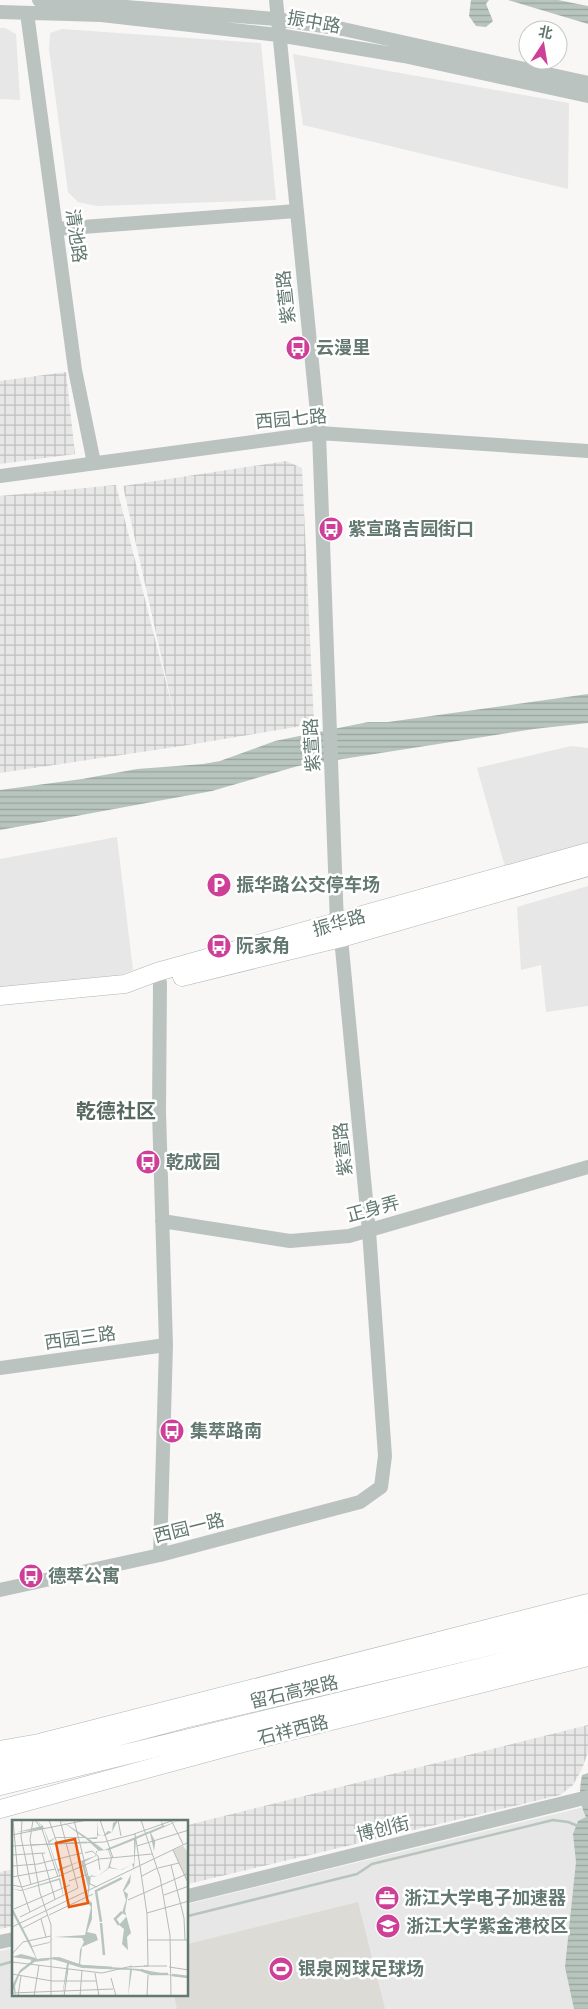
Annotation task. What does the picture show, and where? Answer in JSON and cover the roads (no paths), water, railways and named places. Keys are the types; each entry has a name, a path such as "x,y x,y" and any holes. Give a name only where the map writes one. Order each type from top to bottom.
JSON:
{"highway":[{"name":"留石高架路","path":"4,1771 194,1716 588,1622"},
{"name":"留石高架路","path":"4,1771 588,1642"}],"main road":[{"name":"振华路","path":"339,931 588,852"},
{"name":"振华路","path":"0,996 125,984 158,978 588,867"},
{"name":"振华路","path":"0,1006 127,994 158,978"},
{"path":"4,1771 39,1743 588,1603"},
{"name":"石祥西路","path":"0,1810 235,1745 588,1657"}],"street":[{"name":"振中路","path":"39,0 276,19 343,30 588,83"},
{"name":"紫萱路","path":"276,0 276,19 319,433 339,931 369,1231 386,1456 381,1487"},
{"name":"振中路","path":"0,12 101,15 278,34 404,56 588,96"},
{"name":"清池路","path":"27,13 75,370 94,463"},
{"path":"56,229 296,212"},
{"name":"西园七路","path":"0,476 319,433 588,451"},
{"path":"158,978 159,1112 166,1345 160,1555"},
{"name":"正身弄","path":"162,1221 290,1241 332,1238 369,1231 588,1166"},
{"name":"西园三路","path":"0,1368 166,1345"},
{"name":"西园一路","path":"0,1590 160,1555 360,1502 381,1487"},
{"name":"博创街","path":"189,1896 588,1797"}],"waterway":[{"path":"189,1916 357,1874 372,1864 553,1820 568,1822 578,1826"},
{"path":"0,1965 12,1962"}],"place":[{"name":"云漫里","path":"298,348"},
{"name":"紫宣路吉园街口","path":"331,529"},
{"name":"振华路公交停车场","path":"219,885"},
{"name":"阮家角","path":"219,946"},
{"name":"乾成园","path":"148,1162"},
{"name":"集萃路南","path":"172,1431"},
{"name":"德萃公寓","path":"31,1576"},
{"name":"浙江大学电子加速器","path":"387,1898"},
{"name":"浙江大学紫金港校区","path":"388,1926"},
{"name":"银泉网球足球场","path":"281,1969"}],"district":[{"name":"乾德社区","path":"116,1111"}]}
